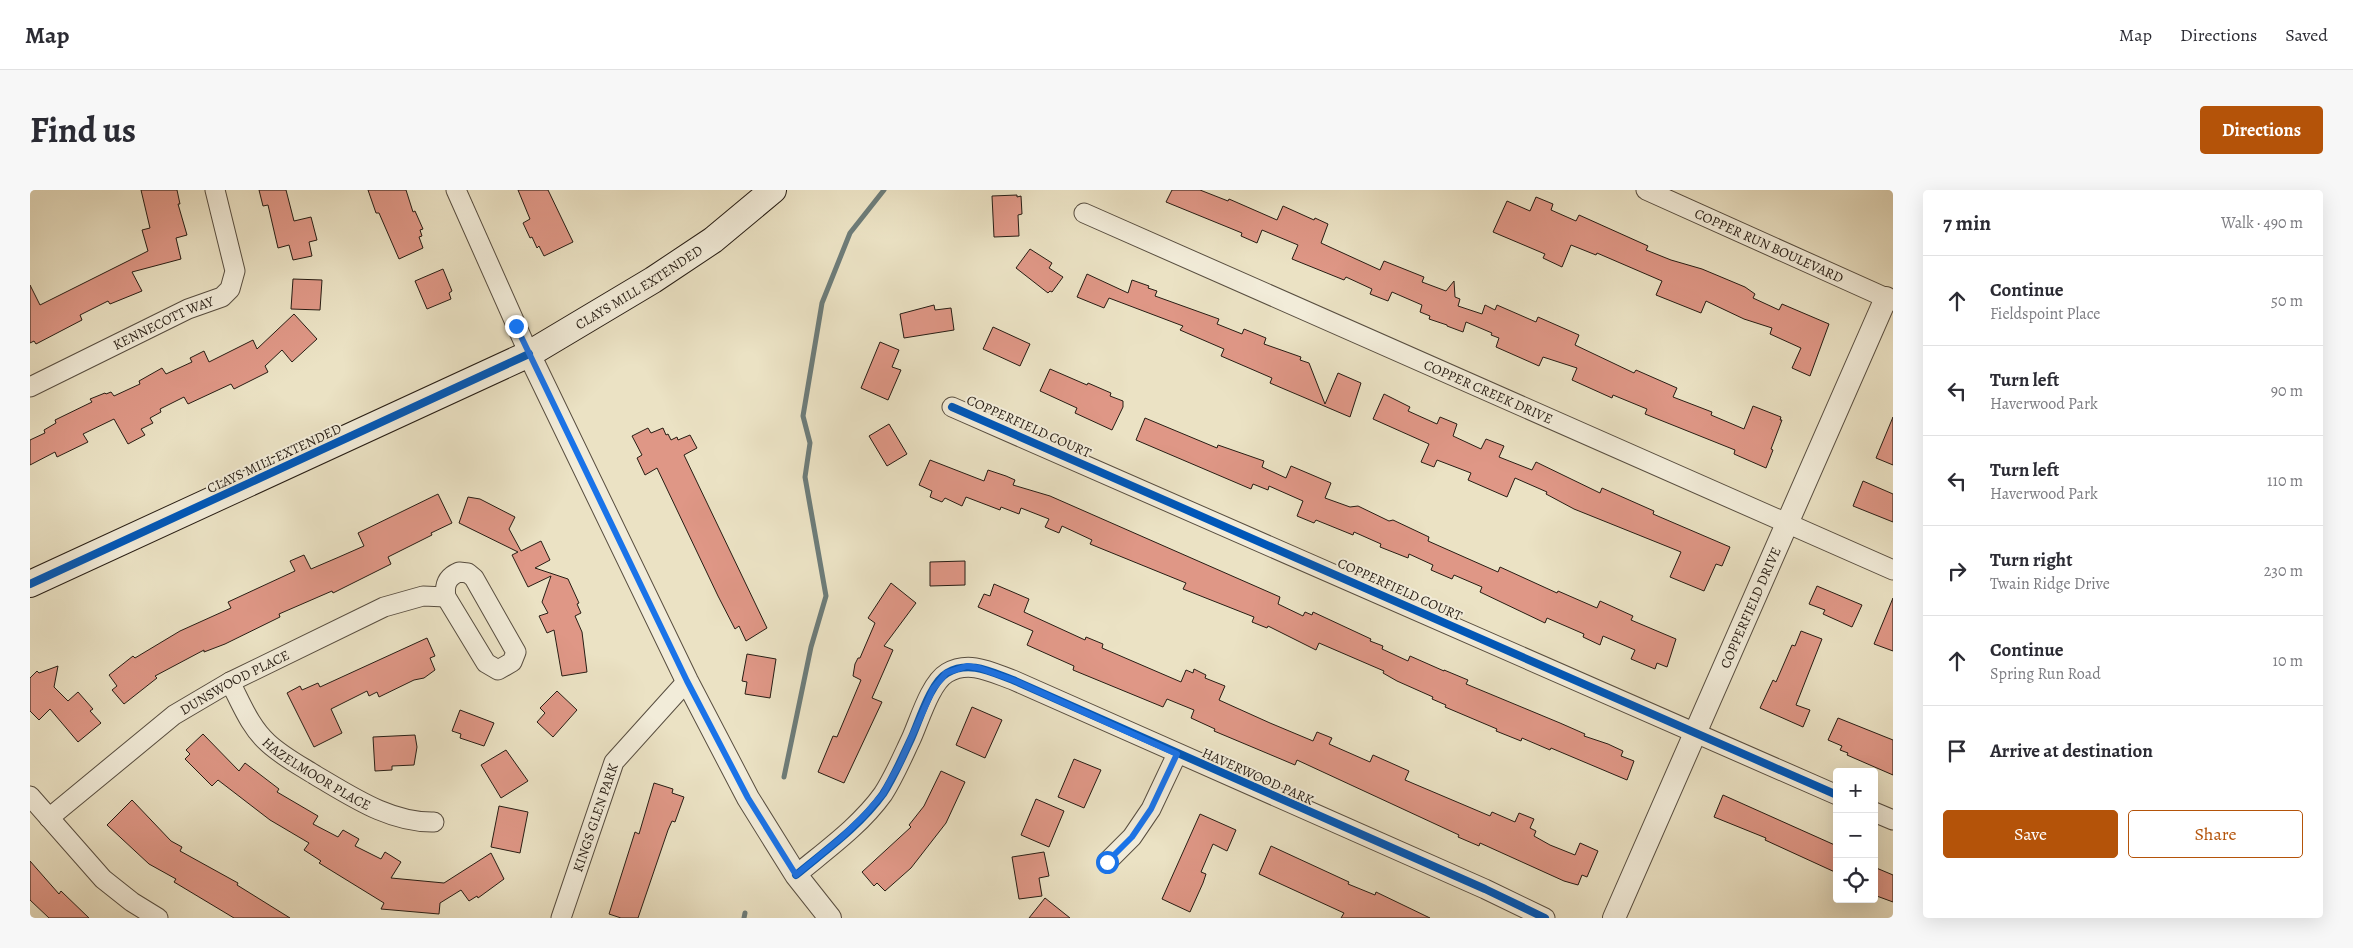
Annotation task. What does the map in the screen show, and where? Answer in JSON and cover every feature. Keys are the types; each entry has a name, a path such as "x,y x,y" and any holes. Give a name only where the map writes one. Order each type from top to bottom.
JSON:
{"main road":[{"name":"CLAYS MILL EXTENDED","path":"30,584 528,354 653,280 712,240 773,190"}],"street":[{"name":"KENNECOTT WAY","path":"30,387 188,309 222,297 230,289 235,271 234,264 215,190"},
{"path":"456,190 528,354 687,681 748,798 796,875 830,918"},
{"name":"COPPER RUN BOULEVARD","path":"1646,190 1889,300"},
{"name":"COPPER CREEK DRIVE","path":"1084,213 1893,570"},
{"name":"COPPERFIELD DRIVE","path":"1614,918 1788,523 1889,300"},
{"name":"COPPERFIELD COURT","path":"952,407 1833,793"},
{"path":"459,572 468,573 474,578 516,652 512,662 498,670 486,663 446,597 444,588 450,576 459,572"},
{"name":"DUNSWOOD PLACE","path":"48,818 174,715 230,682 384,607 423,596 446,597"},
{"name":"HAVERWOOD PARK","path":"796,875 841,838 883,794 900,763 933,689 946,673 967,666 979,668 1013,680 1485,889 1545,918"},
{"name":"KINGS GLEN PARK","path":"561,918 614,762 687,681"},
{"name":"HAZELMOOR PLACE","path":"230,682 252,724 267,743 288,759 356,799 392,815 418,823 434,822"},
{"path":"1107,862 1132,837 1151,809 1177,754"},
{"path":"30,796 103,879 132,902 158,918"},
{"path":"1876,813 1893,820"}],"building":[{"path":"141,190 177,190 180,204 178,204 187,235 176,238 181,259 132,272 142,291 110,304 108,301 80,315 82,320 36,344 34,341 30,343 30,285 40,305 148,251 142,230 150,228"},
{"path":"259,190 286,190 294,221 311,217 317,240 309,242 312,256 293,260 289,245 278,248 268,205 263,206"},
{"path":"368,190 406,190 413,212 415,211 423,229 420,230 422,236 419,237 423,248 399,259 379,213 376,213"},
{"path":"518,190 548,190 573,242 544,256 539,246 537,248 532,237 530,238 523,223 530,219"},
{"path":"1172,190 1200,190 1228,201 1229,199 1277,220 1283,206 1314,220 1315,218 1328,224 1321,243 1380,270 1384,261 1424,277 1422,282 1446,291 1454,281 1455,297 1460,299 1458,306 1482,314 1485,305 1495,310 1497,305 1536,322 1538,317 1579,335 1575,345 1634,373 1636,370 1677,388 1673,397 1712,412 1711,415 1744,429 1753,406 1781,417 1780,420 1782,420 1766,468 1734,454 1735,450 1645,414 1647,409 1613,395 1612,398 1572,380 1577,368 1543,357 1539,366 1496,347 1499,338 1491,335 1492,333 1466,322 1463,332 1429,319 1430,316 1420,312 1422,305 1392,292 1388,301 1370,294 1372,289 1346,277 1344,280 1292,259 1298,245 1262,230 1257,243 1241,236 1242,233 1166,202"},
{"path":"1017,195 1017,197 1021,196 1022,214 1018,215 1019,236 994,237 992,196"},
{"path":"1536,197 1553,204 1551,210 1576,221 1579,215 1648,246 1646,250 1702,269 1745,287 1755,294 1753,298 1779,310 1782,304 1829,324 1810,376 1792,368 1801,348 1770,334 1772,328 1744,319 1706,301 1701,313 1656,295 1662,281 1597,253 1596,255 1571,245 1562,267 1543,258 1545,254 1493,232 1507,201 1530,211"},
{"path":"1030,249 1052,263 1049,268 1063,277 1052,292 1048,293 1016,268"},
{"path":"443,269 452,291 449,293 451,299 427,309 415,281"},
{"path":"1087,274 1128,293 1132,280 1149,286 1148,288 1157,291 1155,296 1219,319 1217,324 1242,334 1244,329 1266,338 1264,344 1301,357 1300,360 1309,363 1325,404 1338,373 1361,383 1350,417 1270,383 1272,378 1221,356 1224,349 1180,330 1183,326 1109,298 1104,308 1077,297"},
{"path":"293,279 322,280 320,310 291,309"},
{"path":"934,305 935,310 951,308 954,330 904,338 900,314"},
{"path":"294,314 317,339 292,362 282,350 265,366 268,372 234,389 231,384 188,404 184,397 160,409 161,412 150,418 153,423 141,429 145,435 128,444 114,419 83,434 88,442 57,457 55,452 30,465 30,440 45,433 44,430 56,423 55,420 92,402 90,399 111,392 114,396 140,384 139,381 162,368 166,374 192,362 190,358 204,351 209,362 253,340 257,349"},
{"path":"993,327 1030,344 1020,366 983,349"},
{"path":"880,342 899,350 892,367 901,370 888,400 861,388"},
{"path":"1050,369 1111,393 1110,396 1123,401 1123,407 1112,430 1075,413 1077,408 1040,391"},
{"path":"1384,394 1410,407 1408,411 1437,424 1440,417 1457,424 1453,436 1481,449 1486,439 1504,446 1499,457 1532,470 1536,462 1600,493 1602,488 1654,511 1653,514 1730,547 1722,566 1716,564 1704,591 1670,577 1681,552 1574,509 1546,494 1547,492 1515,478 1507,497 1468,480 1471,473 1437,460 1434,467 1421,462 1429,444 1373,419"},
{"path":"1893,417 1893,465 1876,458"},
{"path":"1145,418 1217,448 1218,445 1264,461 1262,467 1286,478 1291,466 1331,483 1325,498 1350,507 1358,506 1389,521 1393,520 1429,537 1428,541 1498,572 1500,567 1557,593 1558,591 1597,608 1600,601 1633,616 1631,620 1676,639 1667,667 1657,663 1655,669 1631,659 1635,650 1603,636 1600,645 1583,637 1584,634 1547,618 1545,623 1480,592 1482,587 1454,575 1452,579 1431,570 1433,565 1409,554 1408,558 1380,547 1381,544 1354,532 1353,535 1316,520 1314,523 1297,516 1303,501 1269,486 1268,490 1253,484 1251,489 1136,440"},
{"path":"889,424 907,454 887,466 869,436"},
{"path":"648,428 651,433 663,428 671,440 677,437 678,440 690,435 697,448 684,455 767,628 746,641 739,626 735,629 718,596 657,468 645,475 637,458 642,455 632,436"},
{"path":"930,460 984,481 988,470 1006,476 1015,480 1013,485 1050,496 1280,597 1278,604 1303,616 1305,612 1312,615 1313,612 1371,639 1370,641 1383,646 1382,649 1408,661 1410,656 1444,670 1468,680 1466,684 1585,734 1584,736 1608,744 1623,751 1621,756 1634,761 1627,780 1551,748 1550,750 1522,738 1521,741 1496,731 1497,729 1445,707 1446,705 1432,699 1433,697 1397,681 1383,673 1384,671 1319,643 1316,650 1268,626 1267,628 1252,622 1254,617 1183,589 1186,583 1090,544 1092,540 1062,526 1059,533 1045,527 1049,519 1021,508 1019,514 1001,507 1000,510 966,497 962,506 945,498 942,502 930,497 932,491 919,485"},
{"path":"1863,481 1893,494 1893,522 1853,506"},
{"path":"438,494 452,523 388,557 391,564 333,593 332,591 279,614 280,617 225,644 204,652 204,650 155,676 157,678 124,704 112,690 117,686 109,675 133,656 135,658 180,631 231,608 228,602 295,571 290,561 304,555 311,569 364,546 358,533"},
{"path":"468,497 480,499 515,517 509,529 521,551 541,541 550,560 535,568 568,579 579,603 577,604 581,613 575,616 582,632 587,672 562,676 554,630 547,633 539,616 548,613 542,602 551,576 528,587 512,555 518,552 459,523"},
{"path":"965,561 965,585 930,586 930,562"},
{"path":"891,583 916,603 884,646 893,650 872,698 882,702 844,783 818,772 833,736 837,737 861,680 853,676 855,664 858,658 860,658 875,623 868,618"},
{"path":"994,584 1029,599 1024,612 1085,640 1086,637 1103,644 1102,648 1181,682 1186,670 1193,673 1194,669 1206,675 1205,678 1225,686 1219,700 1270,723 1313,741 1317,732 1332,738 1329,744 1370,762 1373,755 1409,771 1405,780 1490,816 1492,812 1515,822 1519,813 1534,819 1530,828 1536,831 1534,836 1550,845 1575,855 1580,843 1598,851 1587,877 1582,875 1578,885 1564,881 1480,843 1479,846 1458,837 1459,835 1297,760 1295,765 1214,731 1215,729 1191,718 1194,710 1167,699 1163,707 1073,670 1074,666 1027,645 1033,631 978,607 984,594 990,596"},
{"path":"1817,586 1862,605 1852,627 1823,614 1825,610 1809,604"},
{"path":"1893,598 1893,651 1874,644"},
{"path":"1801,631 1822,639 1796,705 1810,710 1803,727 1760,708 1773,680 1776,682 1792,645 1795,646"},
{"path":"427,638 435,656 430,658 435,670 424,678 414,680 379,697 377,692 369,696 367,691 331,709 342,733 314,747 287,693 300,686 302,690 318,683 320,687"},
{"path":"747,654 776,659 770,698 745,694 747,682 742,681"},
{"path":"58,666 54,687 68,701 78,692 93,709 90,711 101,723 78,742 50,709 39,720 30,711 30,678 37,671 39,673"},
{"path":"557,691 577,710 553,737 537,722 545,713 540,708"},
{"path":"972,707 1002,720 985,758 956,745"},
{"path":"460,710 494,723 484,746 460,738 461,734 452,731"},
{"path":"1838,718 1893,740 1893,775 1847,755 1848,753 1840,750 1842,746 1828,740"},
{"path":"203,734 239,771 245,763 279,789 277,792 318,816 313,824 338,837 343,830 359,839 355,846 381,859 385,852 401,862 391,878 444,883 491,853 504,879 478,898 477,896 469,901 461,890 440,903 439,914 381,909 384,903 319,863 321,861 304,850 309,843 270,820 218,780 212,786 185,759 190,754 186,750"},
{"path":"415,735 417,747 414,765 392,766 392,770 375,771 373,737"},
{"path":"506,750 528,781 501,798 481,765"},
{"path":"1074,759 1101,770 1084,808 1058,797"},
{"path":"941,771 965,782 946,823 911,868 885,891 877,883 874,886 862,872 911,827 909,825 924,806"},
{"path":"654,783 673,789 672,793 684,797 675,822 672,821 668,830 638,918 621,918 609,914 635,832 639,834"},
{"path":"1723,795 1833,844 1833,871 1765,840 1766,838 1714,817"},
{"path":"1036,799 1064,811 1049,847 1021,835"},
{"path":"132,800 171,841 182,847 180,851 238,883 237,885 290,918 234,918 174,882 176,879 149,864 107,825"},
{"path":"499,806 528,812 520,853 491,847"},
{"path":"1200,814 1236,830 1227,851 1213,844 1201,872 1206,874 1203,883 1190,912 1162,899"},
{"path":"1271,846 1349,882 1348,884 1375,895 1376,892 1430,918 1341,918 1344,913 1259,874"},
{"path":"1044,852 1049,876 1039,878 1042,896 1019,899 1012,857"},
{"path":"30,861 59,894 61,891 89,918 49,918 30,900"},
{"path":"1878,869 1893,875 1893,902 1878,896"},
{"path":"1045,898 1070,918 1029,918"}],"waterway":[{"path":"784,777 811,647 826,596 805,477 810,443 803,416 822,303 850,233 884,190"},
{"path":"744,918 745,913"}],"cycle path":[{"path":"30,584 529,354"},
{"path":"952,407 1833,793"},
{"path":"796,875 864,817 883,794 891,781 935,685 947,673 955,669 972,667 1013,680 1485,889 1545,918"}],"route":[{"path":"516,326 687,681 748,798 796,875 841,838 883,794 900,763 933,689 946,673 967,666 979,668 1013,680 1177,754 1151,809 1132,837 1107,862"}]}
